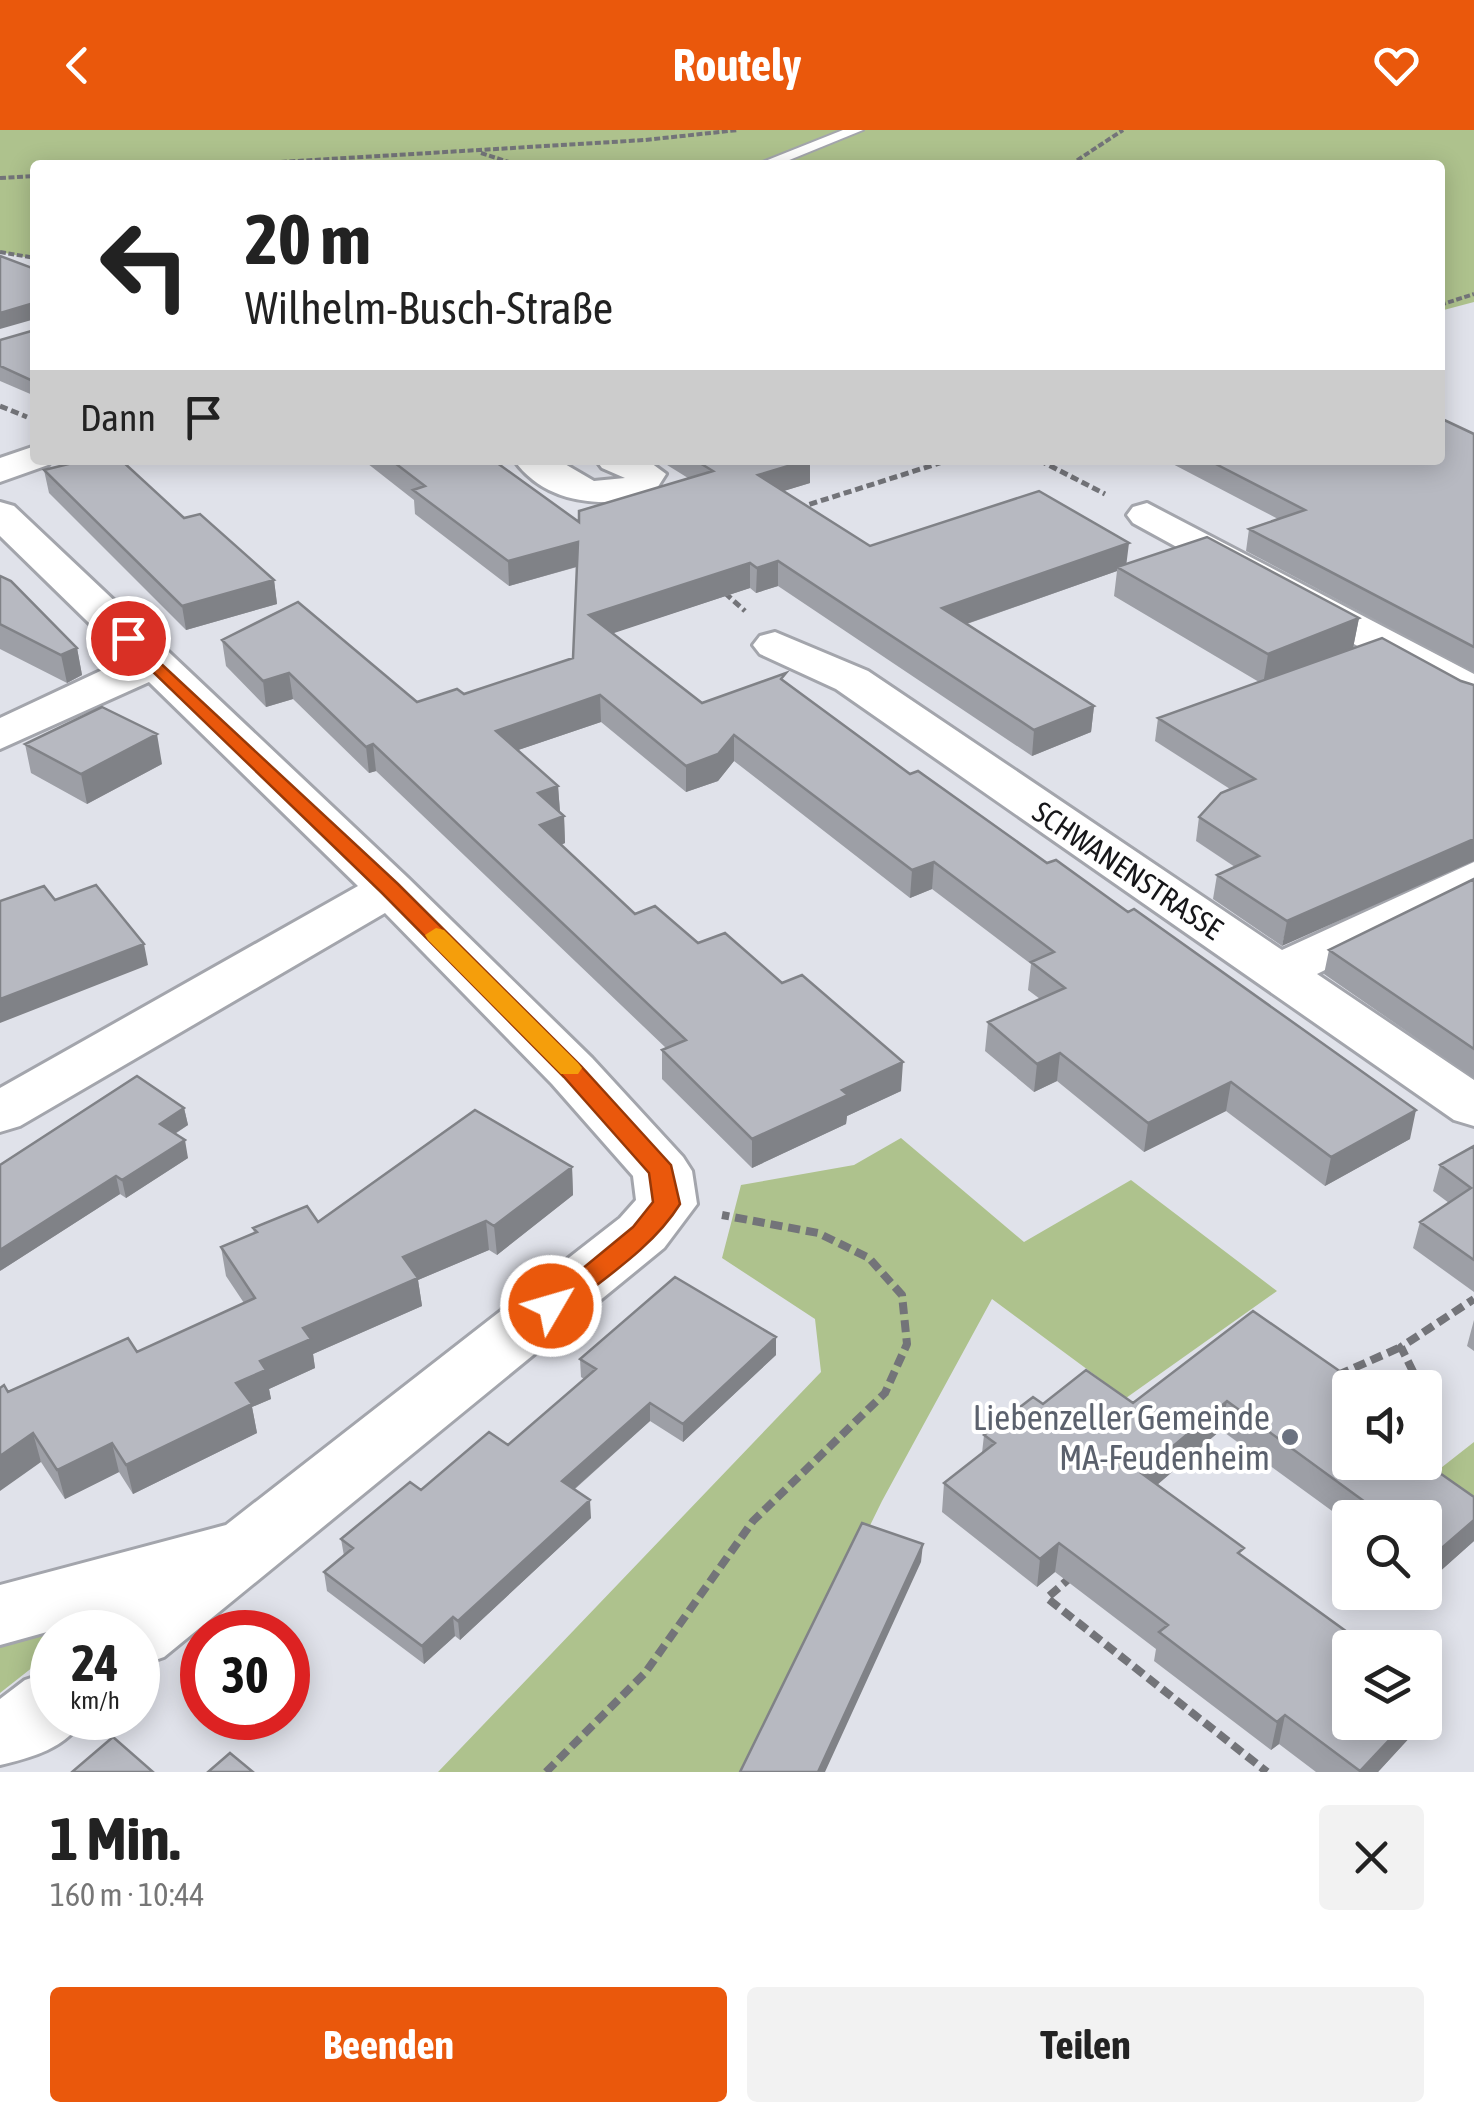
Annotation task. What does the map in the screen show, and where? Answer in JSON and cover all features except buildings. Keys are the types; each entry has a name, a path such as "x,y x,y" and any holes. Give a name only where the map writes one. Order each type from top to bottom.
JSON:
{"street":[{"path":"0,471 30,459"},
{"path":"540,465 575,490 610,495 638,488 647,474 627,465"},
{"path":"0,514 390,888 572,1071 662,1171 667,1204 642,1233 160,1616"},
{"path":"1147,515 1371,652 1474,692"},
{"name":"SCHWANENSTRASSE","path":"775,645 852,680 1474,1106"},
{"path":"0,735 154,663"},
{"path":"1278,972 1474,878"},
{"path":"15,1098 390,888"},
{"path":"0,1615 247,1547"},
{"path":"0,1732 22,1727 30,1720"}],"lane":[{"path":"776,160 856,130"}],"path":[{"path":"318,160 738,130"},
{"path":"1078,160 1123,130"},
{"path":"475,151 503,160"},
{"path":"0,178 30,176"},
{"path":"0,252 30,257"},
{"path":"1445,303 1474,294"},
{"path":"0,406 30,418"},
{"path":"796,508 932,465"},
{"path":"1048,465 1073,478"},
{"path":"722,591 775,645"},
{"path":"546,1772 645,1673 752,1521 885,1393 906,1344 902,1295 869,1258 818,1233 667,1204"},
{"path":"1323,1386 1345,1369 1401,1347 1474,1299"},
{"path":"1401,1347 1412,1370"},
{"path":"1077,1572 1047,1598 1266,1772"}],"green space":[{"path":"0,130 1474,130 1474,302 1445,310 1445,160 30,160 30,258 0,252"},
{"path":"901,1138 1024,1242 1131,1180 1277,1291 1126,1398 992,1299 882,1501 749,1772 438,1772 821,1372 815,1319 722,1258 741,1185 854,1165"},
{"path":"1474,1442 1474,1520 1423,1482 1442,1480 1442,1467"},
{"path":"30,1633 30,1669 0,1693 0,1641"}],"slow traffic":[{"path":"436,935 569,1068"}],"place":[{"name":"Liebenzeller Gemeinde MA-Feudenheim","path":"1290,1437"}],"route":[{"path":"128,638 390,888 572,1071 662,1171 667,1204 642,1233 551,1306"}]}
